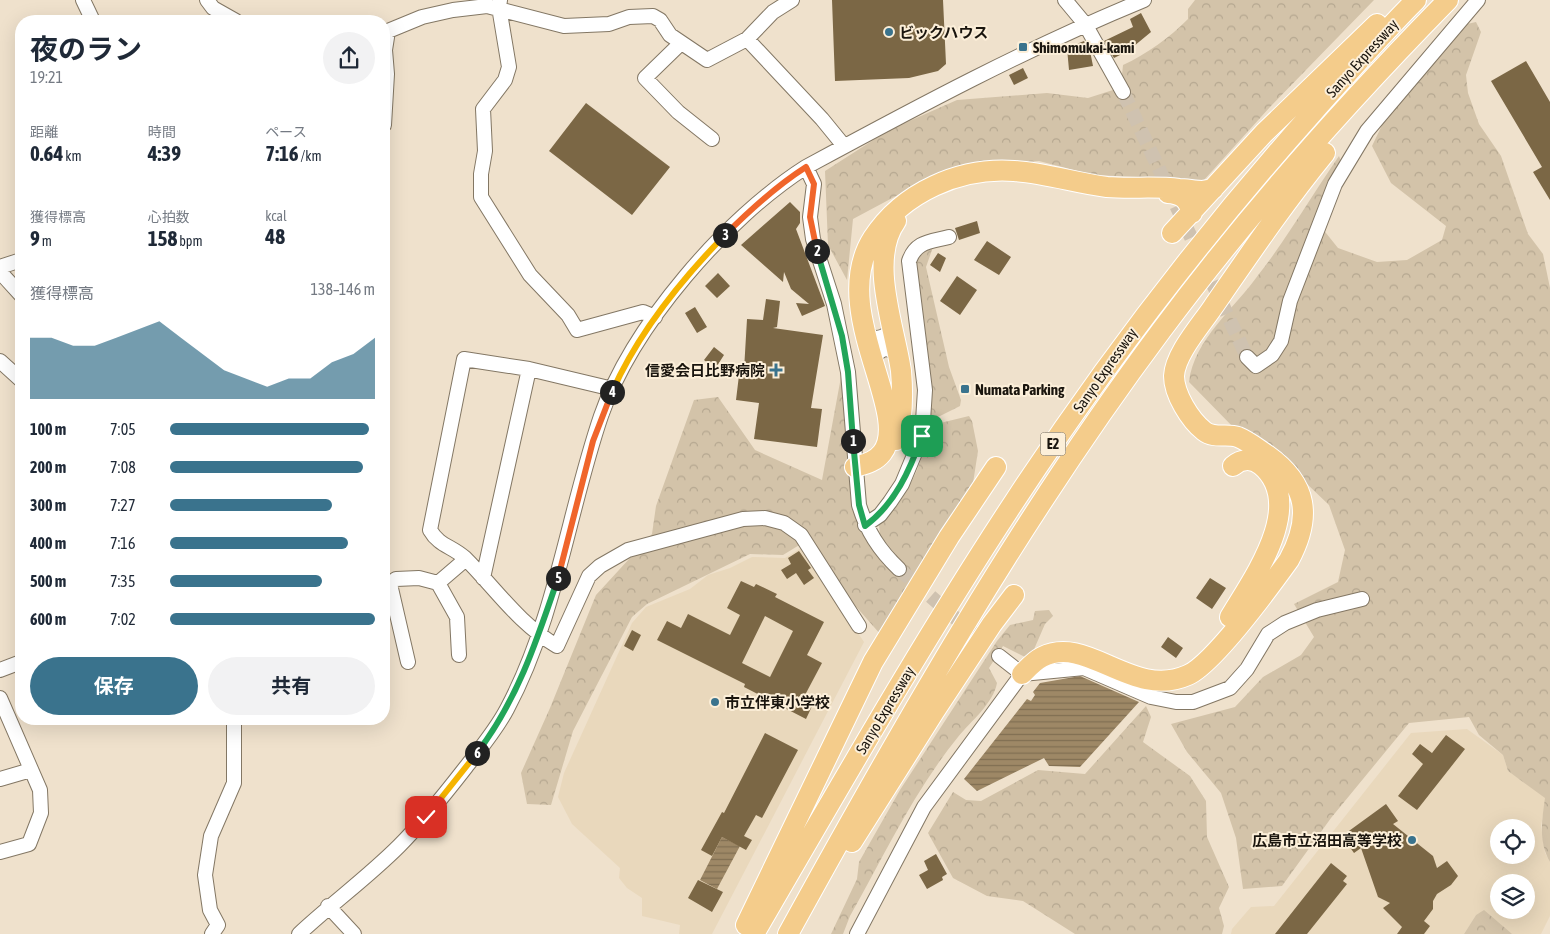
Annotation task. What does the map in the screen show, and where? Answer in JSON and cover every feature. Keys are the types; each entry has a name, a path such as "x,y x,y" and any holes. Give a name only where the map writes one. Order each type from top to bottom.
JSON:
{"highway":[{"path":"1172,233 1264,133 1358,40 1406,0"},
{"name":"Sanyo Expressway","path":"754,934 914,662 1015,500 1066,425 1144,316 1247,187 1390,26 1416,0"},
{"name":"Sanyo Expressway","path":"790,934 914,708 1031,517 1086,436 1161,331 1240,231 1338,117 1448,0"},
{"path":"1022,674 1044,656 1068,651 1144,680 1166,681 1189,674 1207,661 1289,560 1299,538 1303,517 1300,497 1295,482 1287,471 1261,451 1237,437 1217,436 1204,431 1177,392 1176,367 1180,357 1302,181 1453,0"},
{"path":"855,466 878,457 885,448 889,437 887,416 858,300 858,280 868,247 882,226 900,209 920,194 946,181 985,171 1014,171 1108,187 1202,191 1214,189"},
{"path":"855,466 879,461 885,457 895,442 900,426 902,396 884,260 892,227 904,213 920,200 960,181 988,176 1014,176 1112,192 1176,194 1184,197 1190,204 1192,213"},
{"path":"1022,674 1039,654 1061,646 1078,648 1144,674 1168,674 1190,666 1208,650 1264,562 1274,535 1277,502 1272,479 1261,466 1247,460 1233,466"},
{"path":"742,934 874,662 934,561 996,467"},
{"path":"790,934 868,818 992,624 1014,595"}],"street":[{"path":"84,0 90,15"},
{"path":"207,0 213,8 225,15"},
{"path":"390,30 422,17 453,10 499,4 564,26 610,24 630,17 653,16 660,20 670,35 707,60 747,39 773,12 792,0"},
{"path":"1065,0 1085,24 1122,92"},
{"path":"299,934 328,906 398,847 472,759 506,711 538,636 558,577 593,441 613,389 639,339 684,280 752,208 784,181 806,167 967,80 1085,24 1144,0"},
{"path":"1247,357 1256,366 1272,355 1281,341 1290,302 1335,184 1367,131 1478,0"},
{"path":"499,4 508,67 505,80 483,109 485,151 480,174 481,197 530,275 568,315 578,330 643,312 655,317"},
{"path":"747,39 822,119 844,146"},
{"path":"681,43 645,78 678,112 712,139"},
{"path":"806,167 814,184 810,217 813,239 834,304 845,354 859,505 865,526 885,555 899,569"},
{"path":"865,526 880,515 894,496 912,463 922,436 926,390 909,262 913,250 923,243 949,237"},
{"path":"0,267 15,262"},
{"path":"0,272 15,288"},
{"path":"864,330 873,338 883,337 890,330 892,323"},
{"path":"873,362 878,352 883,349 893,351 898,356"},
{"path":"613,389 529,369 464,359 430,530 437,541 457,551 520,620 538,636 557,646 590,576 600,566 628,550 743,519 765,518 784,523 801,535 860,626"},
{"path":"0,361 15,375"},
{"path":"483,578 529,369"},
{"path":"1277,502 1284,510 1292,510 1299,506 1300,497"},
{"path":"1274,535 1281,527 1289,526 1295,529 1299,538"},
{"path":"438,583 466,559"},
{"path":"390,584 396,579 406,578 419,578 438,583 457,617 459,655"},
{"path":"390,599 408,662"},
{"path":"999,656 1022,674 1084,668 1151,697 1176,702 1193,702 1230,688 1247,669 1268,634 1285,623 1317,610 1362,599"},
{"path":"0,670 15,664"},
{"path":"857,934 924,807 1022,674"},
{"path":"0,852 29,844 41,812 40,790 1,703"},
{"path":"212,934 218,926 210,910 205,875 211,836 234,783 238,725"},
{"path":"0,779 31,770"},
{"path":"328,906 354,934"}],"shaded area":[{"name":"市立伴東小学校","path":"801,548 864,642 712,934 679,934 680,925 642,916 642,898 627,888 619,878 620,868 572,824 558,797 564,773 632,623 646,607 690,589 708,575 730,568 752,557 785,558"},
{"path":"1080,676 1139,702 1080,767 1049,766 1044,758 977,791 964,779 1027,699 1031,701 1035,695 1033,692 1040,683"},
{"name":"広島市立沼田高等学校","path":"1467,729 1503,755 1508,771 1546,798 1541,826 1545,853 1550,862 1550,916 1541,934 1512,934 1494,919 1535,919 1535,874 1490,874 1490,916 1484,911 1476,915 1464,934 1231,934 1232,929 1251,907 1274,906 1411,733"},
{"path":"722,837 740,846 717,889 700,880"}],"green space":[{"path":"1195,0 1374,0 1270,107 1204,180 1093,175 1039,161 961,168 911,188 853,219 847,280 828,245 825,171 889,130 957,100 1047,93 1088,98 1113,90 1120,95 1123,65 1149,51 1181,26 1188,19 1188,9"},
{"path":"1476,22 1481,32 1466,75 1468,93 1479,124 1501,156 1528,234 1543,254 1550,288 1550,862 1542,838 1545,798 1508,771 1503,755 1479,735 1469,717 1409,723 1331,818 1282,886 1243,889 1236,838 1221,793 1187,752 1171,724 1235,707 1263,677 1301,655 1314,637 1294,604 1338,582 1345,550 1329,505 1307,484 1286,457 1235,429 1189,382 1192,366 1207,338 1270,260 1339,156 1342,164 1314,218 1338,248 1377,262 1407,260 1442,240 1446,226 1391,183 1372,146 1383,123 1467,24"},
{"path":"933,247 926,267 949,367 961,400 960,406 930,421 927,346 915,268 920,253"},
{"path":"843,366 852,495 861,531 884,565 896,555 880,535 879,525 898,504 912,480 923,454 928,426 969,416 972,421 978,451 971,496 881,635 801,544 783,555 750,554 647,604 632,617 573,731 551,805 527,804 521,773 596,595 652,534 656,506 694,400 718,397 755,450 822,480"},
{"path":"1049,610 1053,616 1045,624 1032,654 1025,657 1003,646 989,668 997,683 991,698 958,737 927,779 850,916 843,934 831,934 857,879 859,862 900,790 997,641 1010,625 1033,620 1035,611"},
{"path":"1146,706 1151,717 1143,742 1190,776 1206,801 1207,837 1229,887 1219,908 1224,926 1222,934 1075,934 1023,901 987,896 953,878 928,833 953,792 966,800 981,801 1038,770 1085,774"},
{"path":"1484,910 1490,915 1490,919 1494,919 1512,934 1464,934 1476,915"}],"building":[{"name":"ビックハウス","path":"832,0 943,0 946,64 938,71 909,78 835,81"},
{"path":"1141,13 1151,32 1128,51 1114,58 1104,41 1133,27 1130,19"},
{"path":"1084,41 1090,51 1093,66 1069,70 1067,48"},
{"path":"1526,61 1550,102 1550,200 1533,172 1542,167 1491,81"},
{"path":"1023,68 1028,78 1014,85 1009,75"},
{"path":"586,103 670,167 632,215 549,151"},
{"path":"790,202 800,212 800,223 796,229 825,306 802,316 796,303 809,304 791,289 784,272 783,282 741,245"},
{"path":"977,221 980,233 959,240 955,228"},
{"path":"987,241 1011,257 999,275 974,260"},
{"path":"938,253 946,258 940,272 930,265"},
{"path":"718,273 730,286 717,298 705,286"},
{"path":"957,276 977,290 960,315 940,301"},
{"path":"766,299 780,301 777,327 773,328 823,335 811,408 822,409 817,447 754,439 759,403 736,400 740,367 744,370 747,319 763,320"},
{"path":"695,307 707,327 697,333 685,313"},
{"path":"714,347 724,355 715,369 704,360"},
{"path":"799,551 811,568 808,570 814,578 804,585 796,573 787,579 781,570 791,564 788,558"},
{"path":"1210,578 1226,588 1212,609 1196,598"},
{"path":"741,581 754,587 756,584 777,594 775,597 824,622 807,655 822,663 805,695 815,700 806,719 744,687 745,684 657,640 667,621 681,628 688,614 730,635 740,615 727,608","holes":["765,616 793,631 770,677 742,663"]},
{"path":"632,630 641,635 633,651 624,646"},
{"path":"1168,637 1183,648 1176,658 1161,647"},
{"path":"765,733 798,750 762,818 756,815 744,836 752,840 746,850 722,837 712,856 701,850 722,812 724,813"},
{"path":"1446,735 1465,749 1417,810 1398,796 1423,764 1412,754 1420,744 1432,753"},
{"path":"1386,804 1398,821 1393,824 1433,856 1437,868 1447,861 1458,876 1451,885 1437,894 1433,901 1433,909 1424,921 1430,926 1424,934 1397,934 1402,927 1383,908 1390,903 1378,897 1361,848 1354,853 1342,836"},
{"path":"936,854 947,874 942,877 943,880 927,889 919,875 928,870 924,861"},
{"path":"1331,863 1347,876 1343,881 1347,884 1307,934 1275,934"},
{"path":"698,880 723,892 712,912 688,898"}],"tunnel":[{"path":"1123,92 1247,357"},
{"path":"899,569 999,656"}],"place":[{"name":"ビックハウス","path":"889,32"},
{"name":"Shimomukai-kami","path":"1023,47"},
{"name":"信愛会日比野病院","path":"776,370"},
{"name":"Numata Parking","path":"965,389"},
{"name":"市立伴東小学校","path":"715,702"},
{"name":"広島市立沼田高等学校","path":"1412,840"}],"route":[{"path":"426,817 484,744 506,711 517,688 538,636 558,577 602,413 639,339 684,280 718,243 752,208 784,181 806,167 814,184 810,217 813,239 834,304 848,372 857,487 859,505 865,526 880,515 902,484 922,436"}]}
